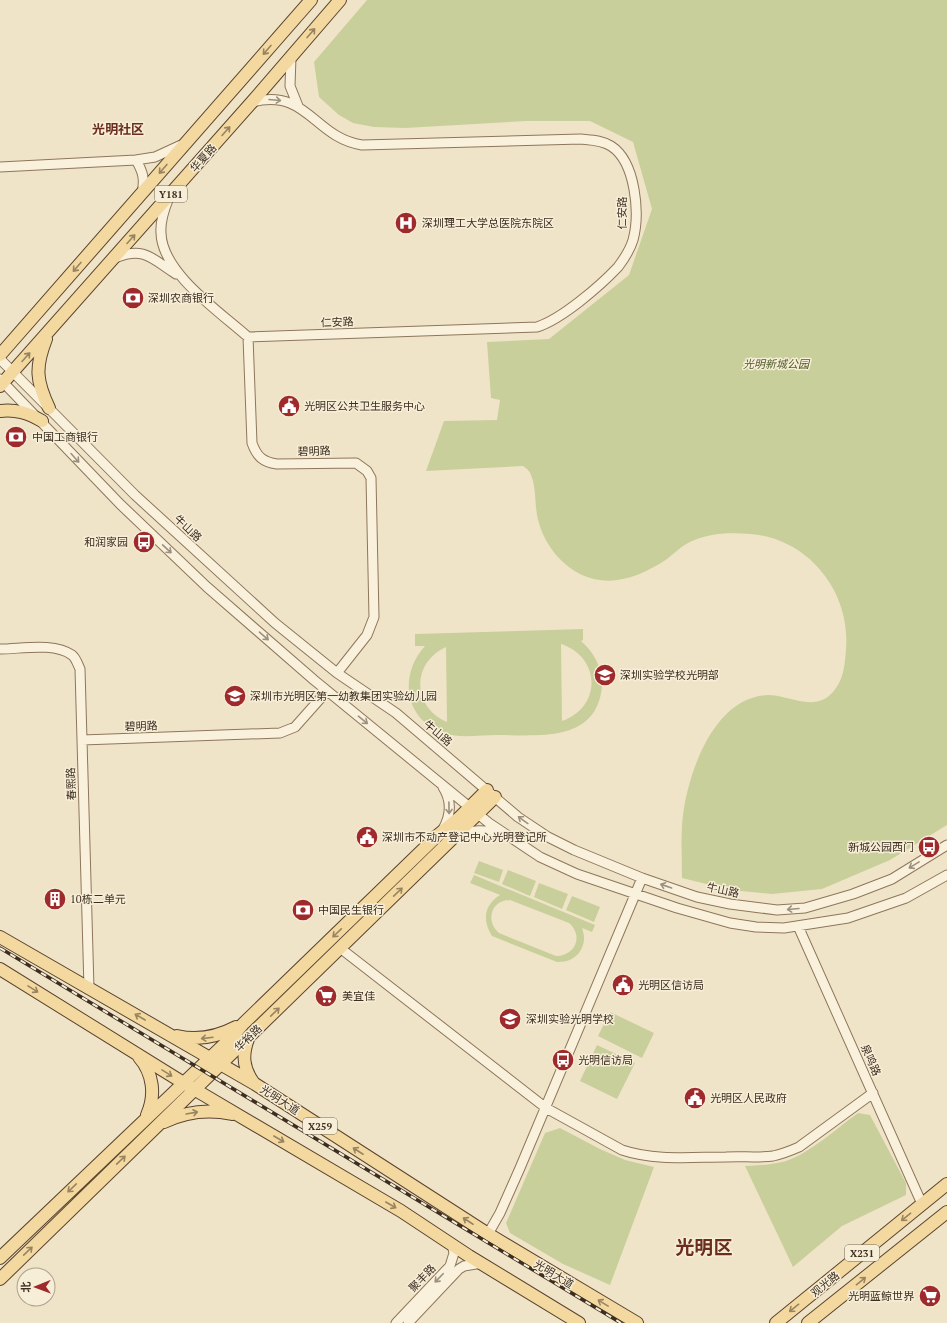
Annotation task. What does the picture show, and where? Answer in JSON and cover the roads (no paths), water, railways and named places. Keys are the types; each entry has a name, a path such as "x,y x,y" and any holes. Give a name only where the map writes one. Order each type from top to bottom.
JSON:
{"main road":[{"name":"华夏路","path":"0,356 311,0"},
{"name":"华夏路","path":"1,382 13,371 169,196 340,0"},
{"path":"48,332 41,350 38,371 41,391 49,408"},
{"path":"0,411 8,410 25,413 42,421"},
{"name":"华裕路","path":"0,1279 446,845 474,811 491,794"},
{"name":"华裕路","path":"0,1258 182,1082 209,1058 437,836 474,811"},
{"name":"光明大道","path":"0,937 255,1084 488,1234 636,1323"},
{"name":"X259","path":"0,968 182,1082 401,1210 452,1244 579,1323"},
{"path":"166,1032 179,1036 200,1039 225,1033 243,1024"},
{"path":"249,1037 243,1060 245,1068 255,1084"},
{"path":"132,1051 142,1061 151,1080 152,1100 145,1118"},
{"path":"156,1126 173,1118 191,1113 210,1111 238,1115"},
{"name":"观光路","path":"776,1323 947,1184"},
{"name":"观光路","path":"808,1323 947,1212"}],"street":[{"name":"仁安路","path":"291,57 290,86 298,106"},
{"name":"仁安路","path":"248,338 537,327 554,320 611,274 624,259 632,240 636,219 631,178 623,160 611,146 605,143 581,139 362,146 346,142 331,134 298,106 287,101 270,99 252,102"},
{"path":"0,168 136,160 155,157 186,143"},
{"path":"136,160 145,181 142,194"},
{"path":"169,196 162,214 160,233 166,254 181,277"},
{"path":"113,259 128,253 143,253 149,255 181,277 248,338"},
{"name":"碧明路","path":"248,338 252,443 258,457 268,463 277,464 356,463 367,472 370,478 374,617 367,635 337,673"},
{"name":"牛山路","path":"0,359 135,495 239,592 286,633 337,673 396,713 491,794 518,816 548,837 581,853 642,878 697,897 730,904 777,910 805,908 840,898 892,879 947,845"},
{"path":"1,382 42,421 81,464 167,550 207,587 327,690 474,811 512,840 554,864 635,894 730,923 763,927 798,926 848,918 873,911 906,898 947,875"},
{"name":"春熙路","path":"0,649 46,648 61,650 73,656 80,669 89,988"},
{"name":"碧明路","path":"82,740 280,733 295,727 327,690"},
{"path":"437,780 446,794 450,807 447,823 437,836"},
{"path":"446,845 464,834 476,830 492,832 512,840"},
{"path":"488,1234 500,1213 546,1108 642,878"},
{"name":"泉鸣路","path":"798,926 922,1204"},
{"path":"340,948 546,1108 622,1150 635,1154 650,1156 771,1156 786,1153 799,1148 873,1094"},
{"name":"聚丰路","path":"396,1323 450,1266 454,1253 452,1244"},
{"name":"聚丰路","path":"408,1323 459,1269 464,1266 482,1263"}],"railway":[{"path":"0,948 621,1323"}],"place":[{"name":"深圳理工大学总医院东院区","path":"406,223"},
{"name":"深圳农商银行","path":"133,298"},
{"name":"光明区公共卫生服务中心","path":"289,406"},
{"name":"中国工商银行","path":"16,437"},
{"name":"和润家园","path":"144,542"},
{"name":"深圳实验学校光明部","path":"605,675"},
{"name":"深圳市光明区第一幼教集团实验幼儿园","path":"235,696"},
{"name":"深圳市不动产登记中心光明登记所","path":"367,837"},
{"name":"新城公园西门","path":"929,847"},
{"name":"10栋二单元","path":"55,899"},
{"name":"中国民生银行","path":"303,910"},
{"name":"光明区信访局","path":"623,985"},
{"name":"美宜佳","path":"326,996"},
{"name":"深圳实验光明学校","path":"510,1019"},
{"name":"光明信访局","path":"563,1060"},
{"name":"光明区人民政府","path":"695,1098"},
{"name":"光明蓝鲸世界","path":"930,1296"}],"district":[{"name":"光明社区","path":"118,129"},
{"name":"光明区","path":"704,1246"}],"park label":[{"name":"光明新城公园","path":"776,364"}]}
